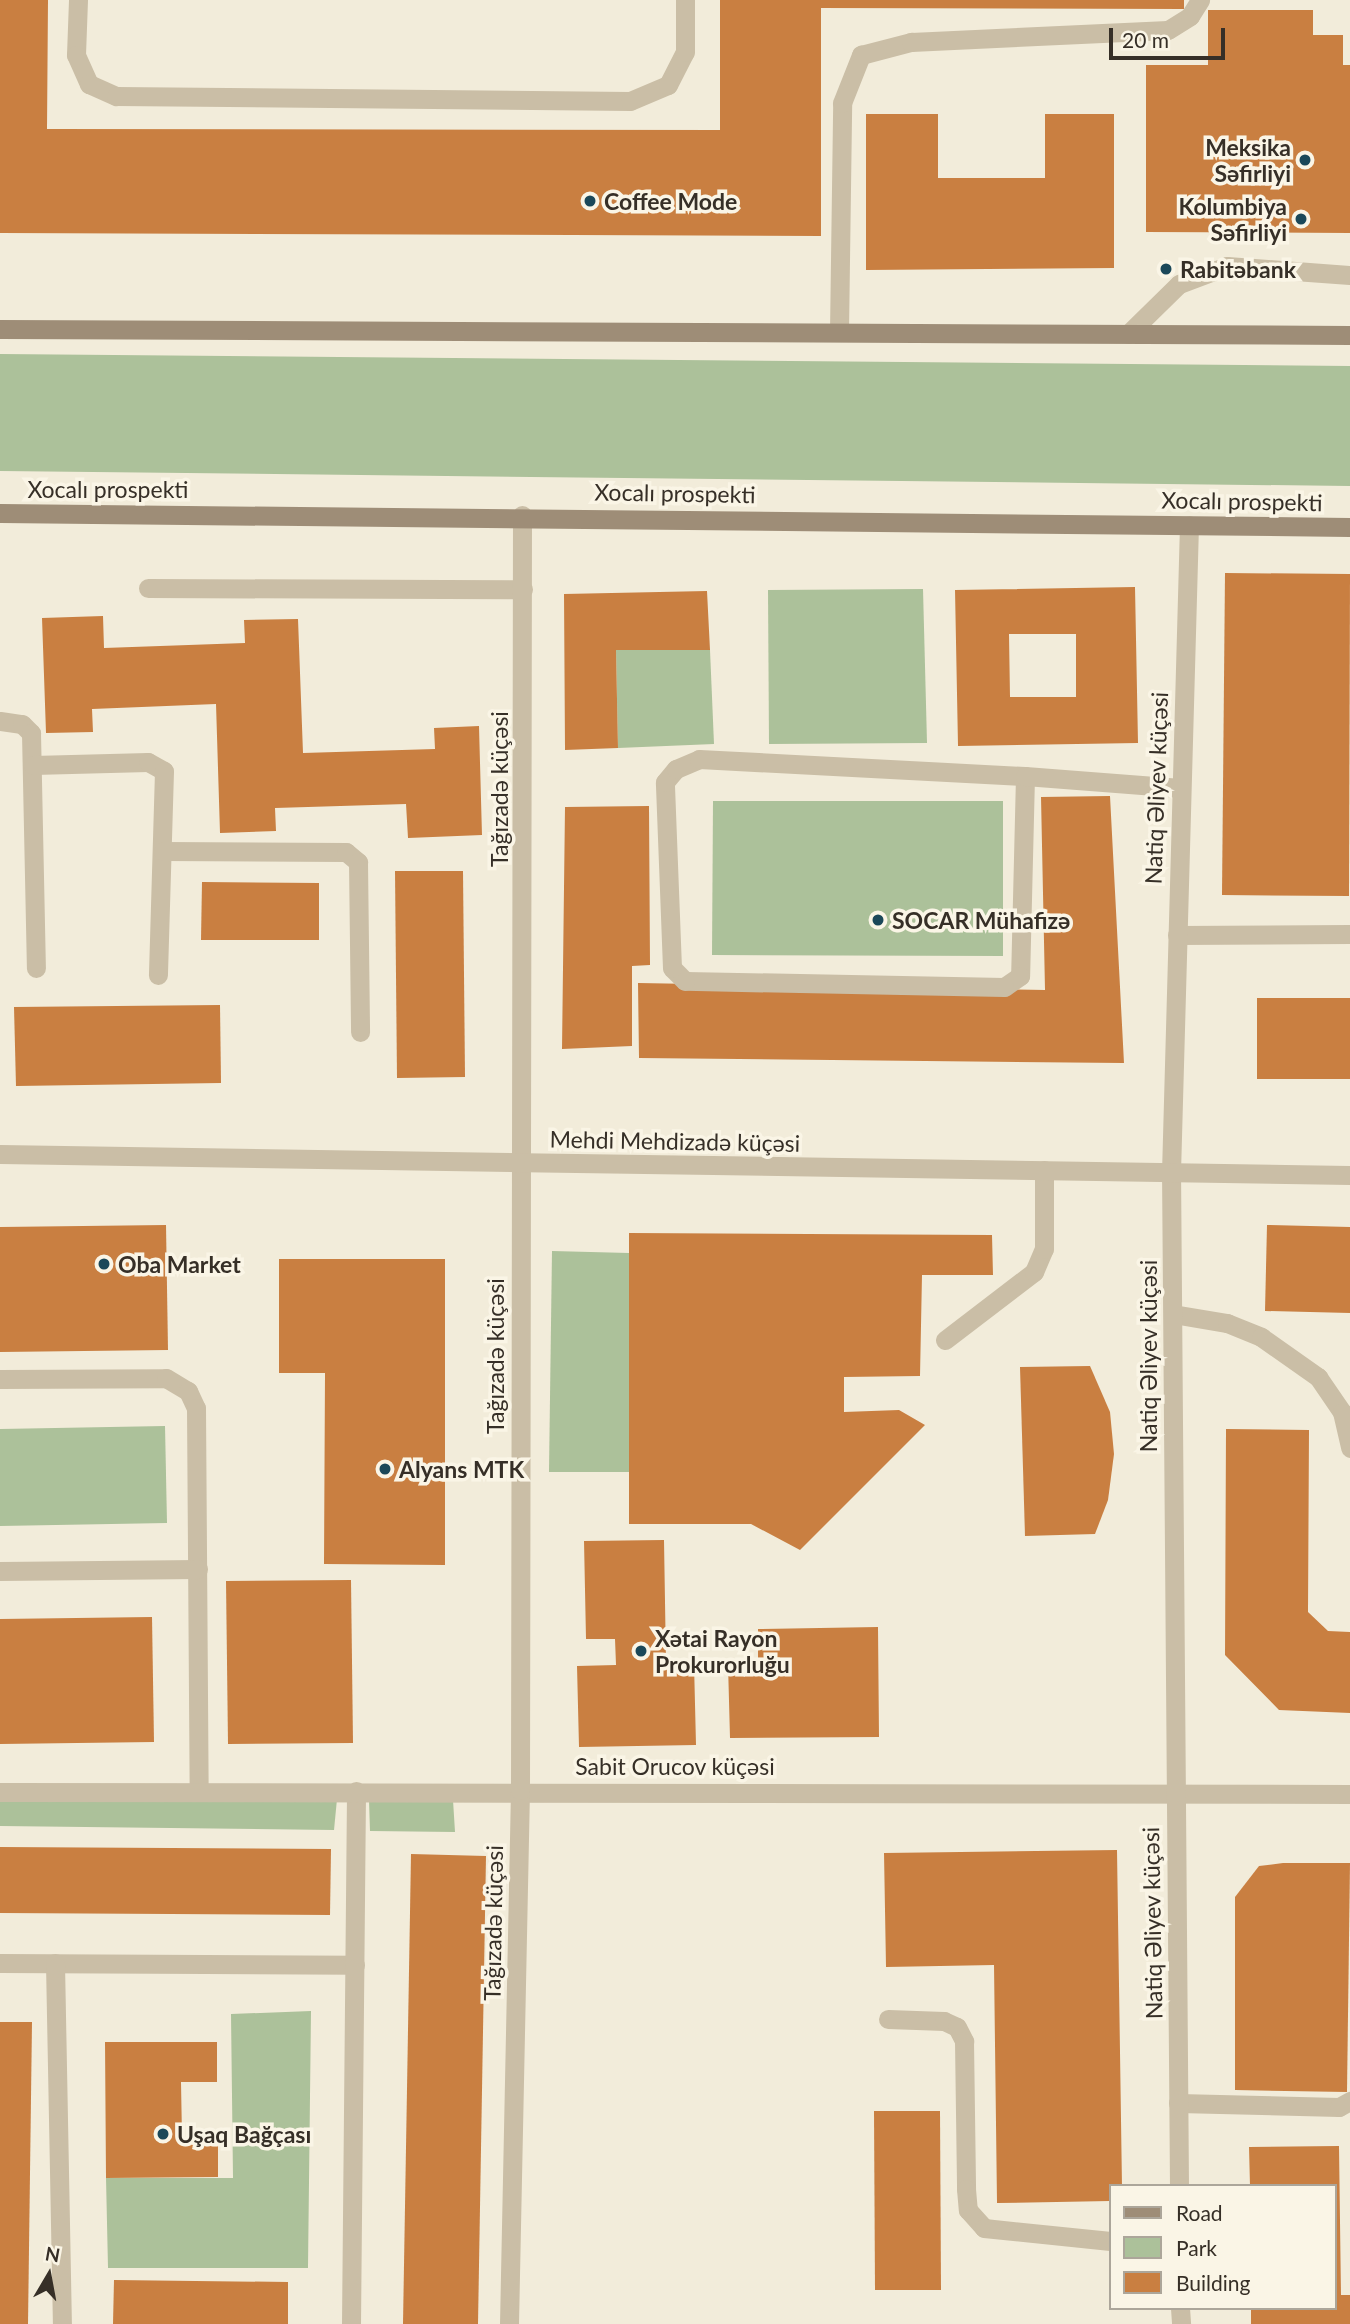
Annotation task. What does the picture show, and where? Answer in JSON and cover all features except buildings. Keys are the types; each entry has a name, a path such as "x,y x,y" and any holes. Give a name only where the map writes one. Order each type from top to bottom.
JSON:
{"main road":[{"path":"0,329 1350,335"},
{"name":"Xocalı prospekti","path":"0,513 523,514 1350,527"}],"street":[{"path":"78,0 76,55 89,84 116,96 617,101 668,85 685,52 685,0"},
{"path":"839,332 842,103 861,55 911,42 1168,30 1191,16 1200,0"},
{"path":"1128,334 1179,284 1227,266 1350,275"},
{"name":"Tağızadə küçəsi","path":"509,2324 520,1790 523,514"},
{"name":"Natiq Əliyev küçəsi","path":"1179,2184 1171,1173 1189,525"},
{"path":"148,589 523,589"},
{"path":"0,721 22,724 32,733 36,968"},
{"path":"1026,776 1020,976 1004,986 685,981 672,968 665,782 676,768 699,760 1026,776 1181,788"},
{"path":"33,765 148,762 164,771 158,975"},
{"path":"163,851 346,852 358,862 360,1032"},
{"path":"1177,935 1350,934"},
{"name":"Mehdi Mehdizadə küçəsi","path":"0,1154 1171,1173 1240,1169 1350,1175"},
{"path":"945,1340 1034,1272 1044,1249 1044,1170"},
{"path":"1173,1314 1227,1323 1261,1336 1318,1377 1342,1412 1350,1448"},
{"path":"0,1378 166,1378 188,1391 196,1408 199,1791"},
{"path":"0,1571 198,1569"},
{"name":"Sabit Orucov küçəsi","path":"0,1792 520,1790 1350,1794"},
{"path":"351,2324 356,1791"},
{"path":"0,1963 355,1965"},
{"path":"55,1964 62,2324"},
{"path":"888,2019 944,2021 957,2027 964,2041 968,2210 984,2228 1108,2241"},
{"path":"1178,2103 1339,2107 1350,2101"}],"green space":[{"path":"0,354 1350,366 1350,486 0,471"},
{"path":"923,589 927,743 769,744 768,590"},
{"path":"616,650 710,650 714,744 618,748"},
{"path":"713,801 1003,801 1003,956 712,955"},
{"path":"552,1251 629,1253 629,1472 549,1472"},
{"path":"165,1426 167,1523 0,1526 0,1429"},
{"path":"337,1799 334,1830 0,1826 0,1800"},
{"path":"369,1800 453,1800 455,1832 370,1831"},
{"path":"311,2011 308,2268 108,2268 106,2178 233,2178 231,2014"}],"place":[{"name":"Meksika Səfirliyi","path":"1305,160"},
{"name":"Coffee Mode","path":"590,201"},
{"name":"Kolumbiya Səfirliyi","path":"1301,219"},
{"name":"Rabitəbank","path":"1166,269"},
{"name":"SOCAR Mühafizə","path":"878,920"},
{"name":"Oba Market","path":"104,1264"},
{"name":"Alyans MTK","path":"385,1469"},
{"name":"Xətai Rayon Prokurorluğu","path":"641,1651"},
{"name":"Uşaq Bağçası","path":"163,2134"}]}
